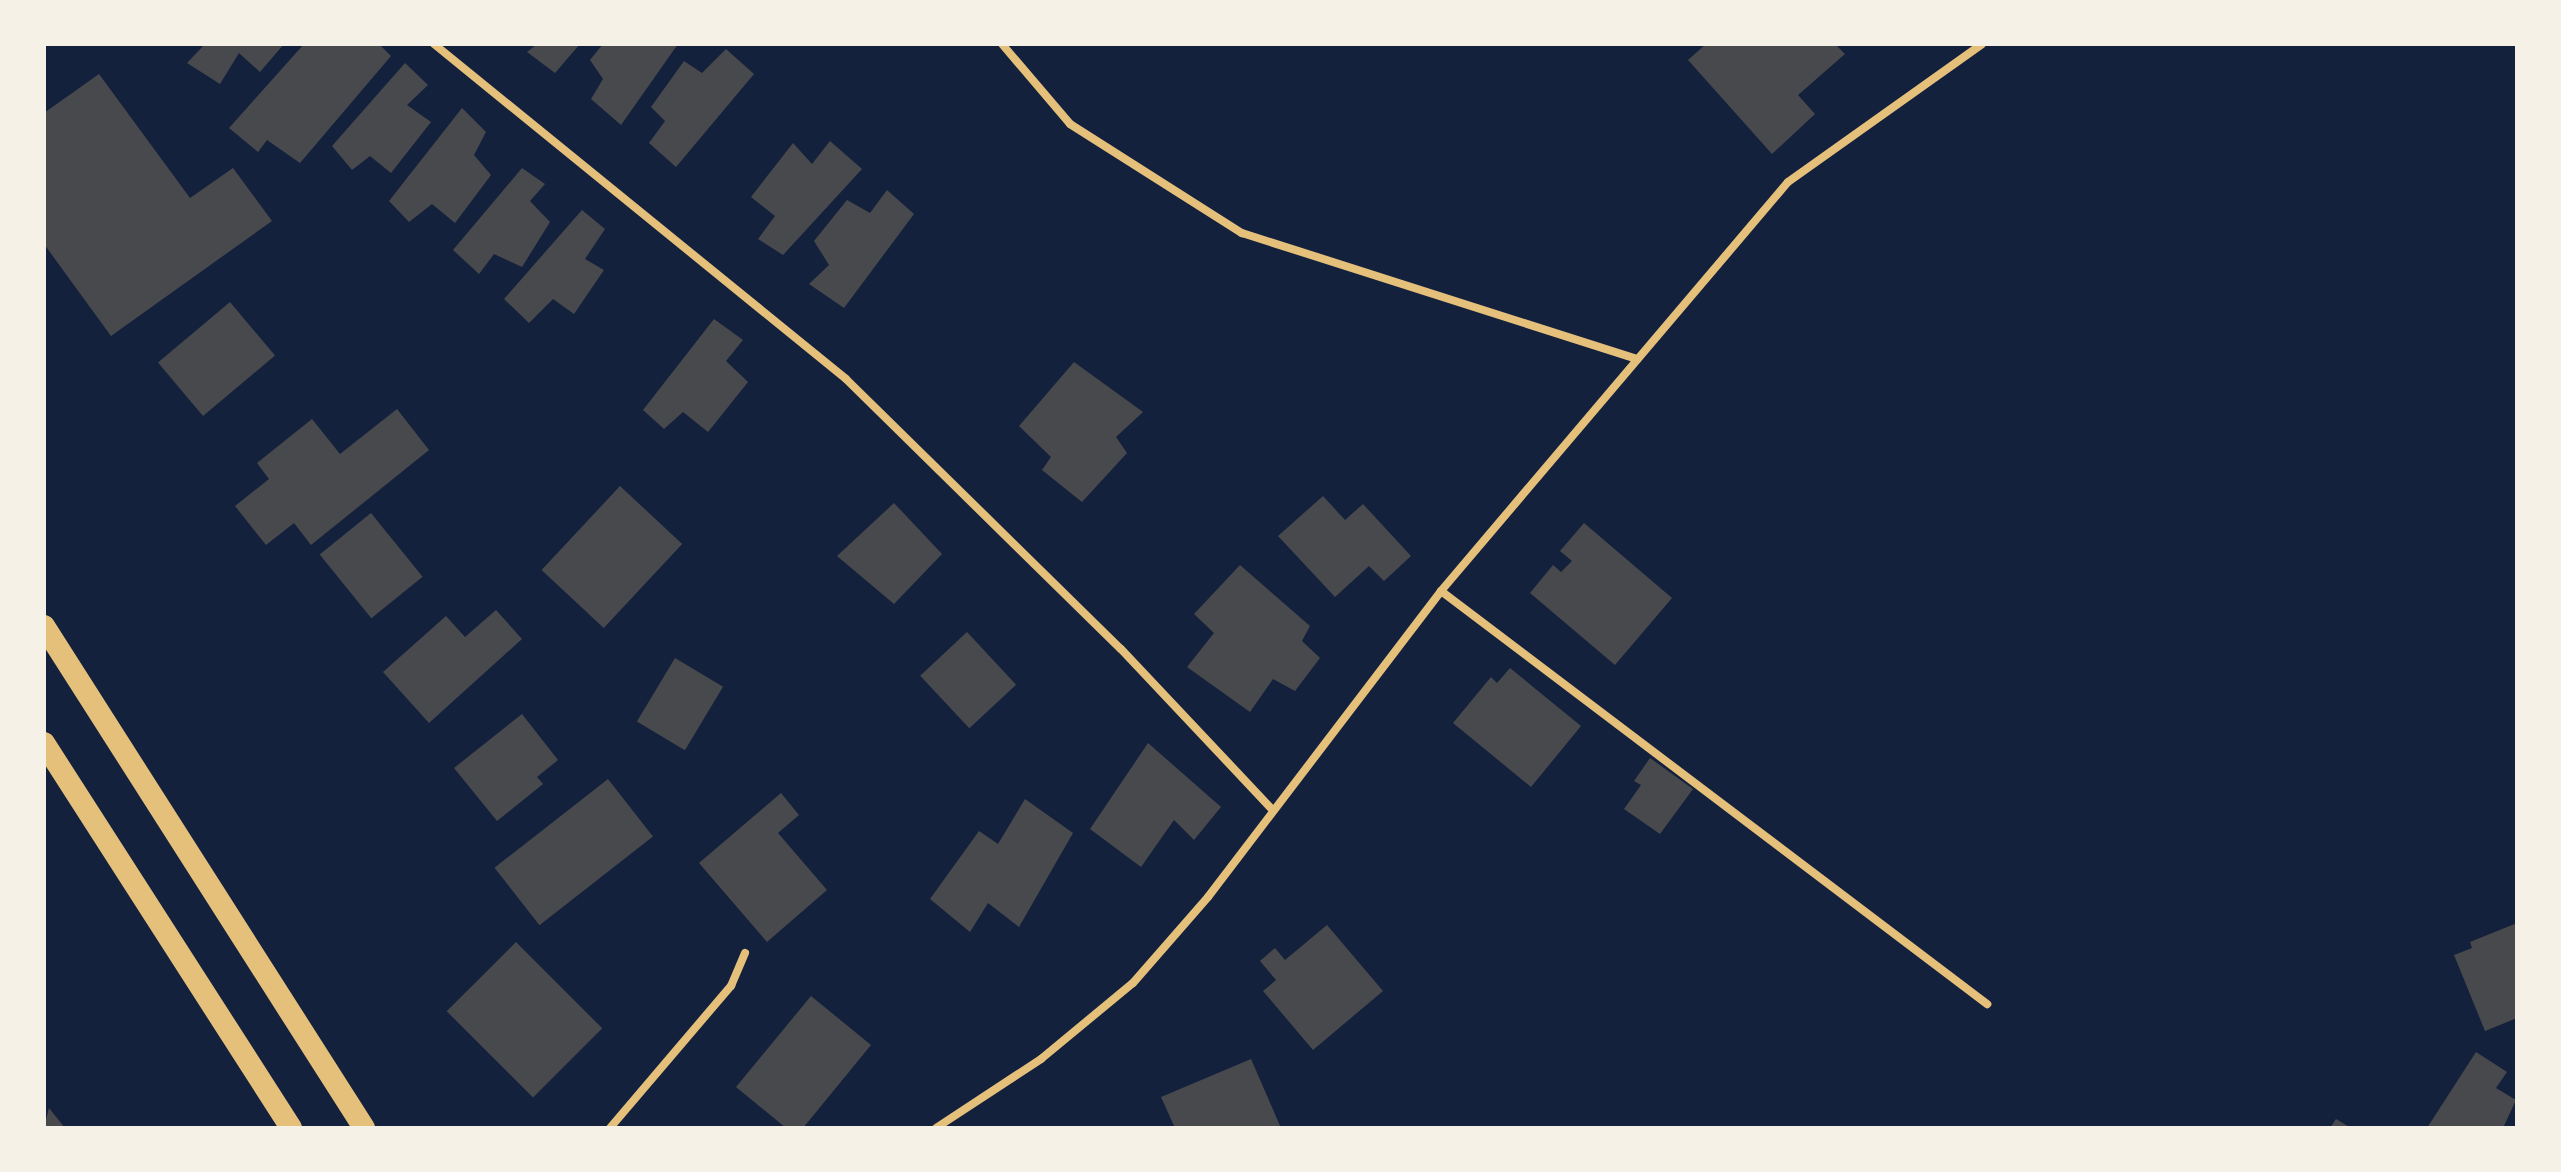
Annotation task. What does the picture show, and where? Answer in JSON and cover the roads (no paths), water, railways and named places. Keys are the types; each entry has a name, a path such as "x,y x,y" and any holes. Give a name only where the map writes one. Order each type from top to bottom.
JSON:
{"highway":[{"path":"44,626 364,1128"},
{"path":"44,743 291,1128"}],"street":[{"path":"434,44 846,379 1121,649 1271,808"},
{"path":"1002,44 1070,124 1242,233 1637,359"},
{"path":"936,1128 1041,1059 1133,983 1208,897 1271,808 1441,591 1788,182 1982,44"},
{"path":"1441,591 1987,1004"},
{"path":"610,1128 731,986 745,953"}]}
